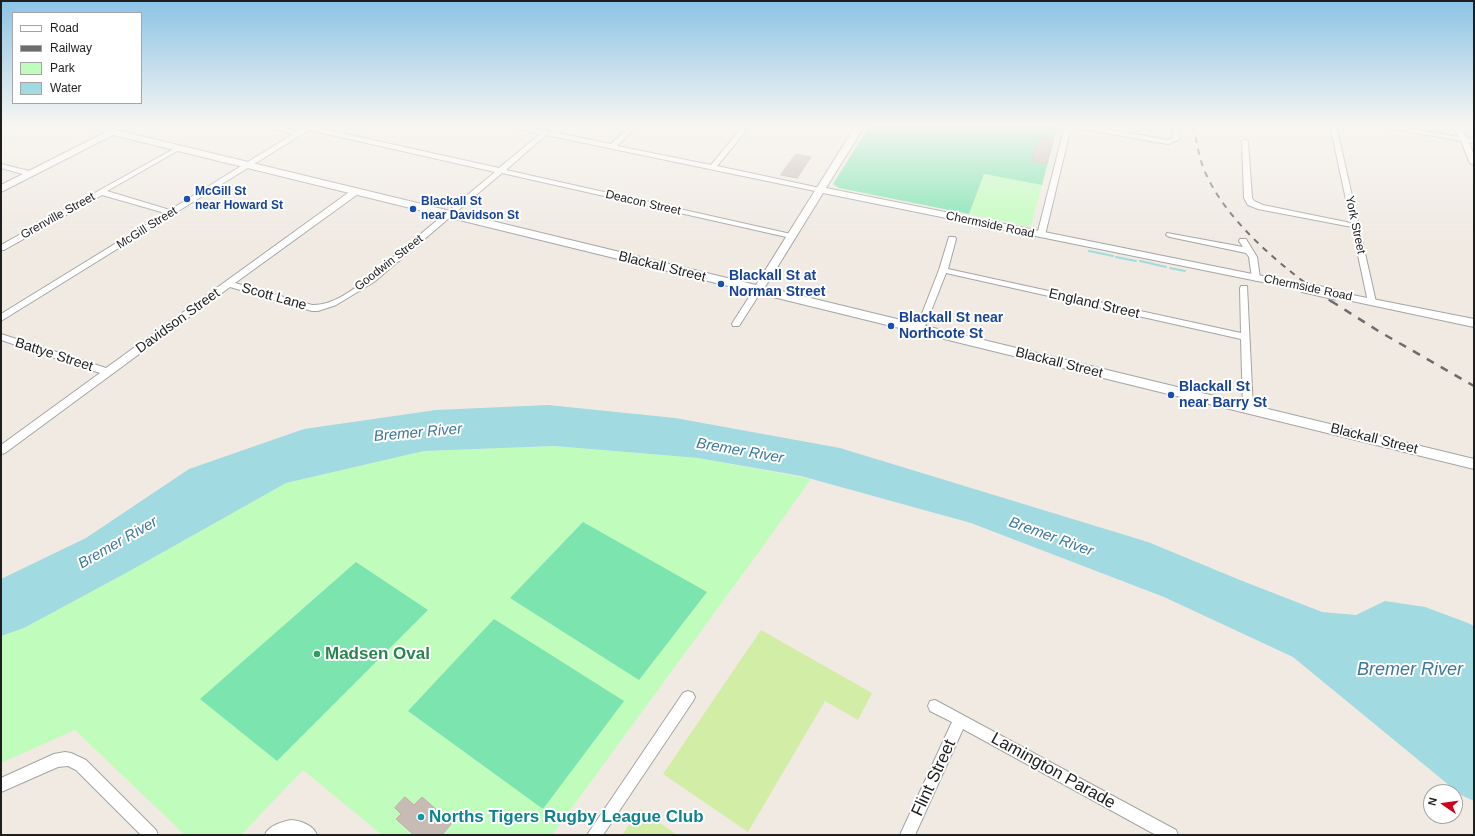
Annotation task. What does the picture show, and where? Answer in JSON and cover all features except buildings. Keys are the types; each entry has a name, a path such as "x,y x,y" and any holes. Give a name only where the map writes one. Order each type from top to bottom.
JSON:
{"street":[{"path":"1,189 49,164"},
{"name":"Grenville Street","path":"1,248 151,164"},
{"name":"Blackall Street","path":"241,164 1474,464"},
{"name":"McGill Street","path":"1,318 252,164"},
{"name":"Deacon Street","path":"466,164 791,236"},
{"name":"Goodwin Street","path":"319,309 368,283 509,164"},
{"name":"Chermside Road","path":"693,164 1338,294 1474,323"},
{"path":"712,168 715,164"},
{"path":"736,324 836,164"},
{"path":"1041,235 1059,164"},
{"path":"1246,164 1248,198 1251,204 1356,226"},
{"name":"York Street","path":"1342,164 1372,302"},
{"path":"1,166 30,174"},
{"path":"101,192 172,212"},
{"name":"Davidson Street","path":"1,450 355,192"},
{"path":"1170,235 1249,251"},
{"path":"920,329 943,270 952,239"},
{"path":"1243,241 1253,257 1256,278"},
{"name":"England Street","path":"943,270 1246,337"},
{"name":"Scott Lane","path":"228,284 319,309"},
{"path":"1244,288 1248,409"},
{"name":"Battye Street","path":"1,337 107,372"},
{"path":"594,835 688,696"},
{"name":"Lamington Parade","path":"935,706 1171,835"},
{"name":"Flint Street","path":"908,835 960,720"},
{"path":"1,785 64,758 70,758 81,765 151,835"},
{"path":"272,835 288,828 299,828 310,835"}],"green space":[{"path":"846,164 1048,164 1042,185 984,174 969,214 839,188 833,184"},
{"path":"984,174 1042,185 1031,225 1025,226 969,214"},
{"path":"554,446 698,458 811,479 552,835 382,835 303,770 241,835 185,835 75,730 1,763 1,636 24,628 126,573 286,483 424,451"},
{"path":"583,522 707,592 639,680 510,598"},
{"name":"Madsen Oval","path":"356,562 428,610 277,761 200,699"},
{"path":"494,619 624,701 543,809 408,711"},
{"path":"761,630 872,693 858,720 825,701 748,832 663,774"},
{"path":"640,809 677,835 622,835"}],"water":[{"name":"Bremer River","path":"548,405 675,418 840,448 1148,542 1322,612 1356,615 1385,601 1425,607 1468,623 1474,626 1474,801 1463,796 1463,784 1448,784 1293,657 1164,597 971,523 801,476 698,458 554,446 424,451 286,483 126,573 24,628 1,636 1,579 86,538 189,469 304,429 436,410"}],"waterway":[{"path":"1089,251 1113,256"},
{"path":"1116,257 1136,261"},
{"path":"1140,261 1166,267"},
{"path":"1170,268 1185,271"}],"railway":[{"path":"1202,164 1213,187 1225,206 1241,225 1276,259 1332,302"},
{"path":"1331,301 1380,332 1474,386"}],"place":[{"name":"McGill St near Howard St","path":"187,199"},
{"name":"Blackall St near Davidson St","path":"413,209"},
{"name":"Blackall St at Norman Street","path":"721,284"},
{"name":"Blackall St near Northcote St","path":"891,326"},
{"name":"Blackall St near Barry St","path":"1171,395"},
{"name":"Madsen Oval","path":"317,654"},
{"name":"Norths Tigers Rugby League Club","path":"421,817"}]}
